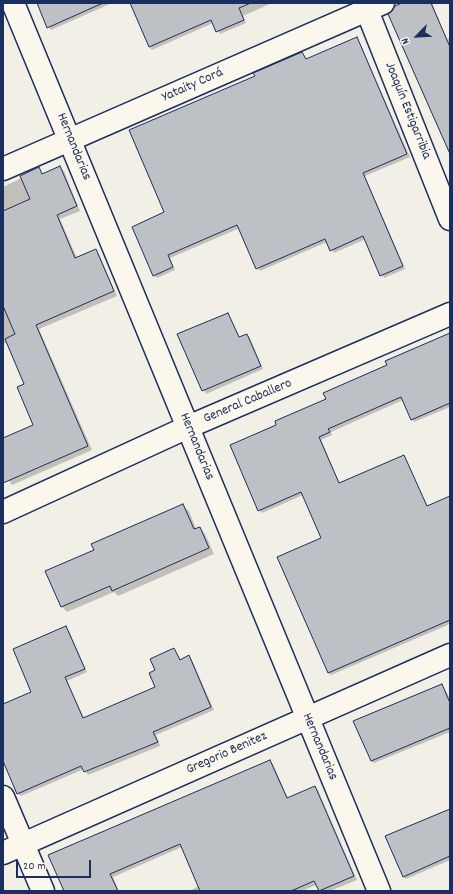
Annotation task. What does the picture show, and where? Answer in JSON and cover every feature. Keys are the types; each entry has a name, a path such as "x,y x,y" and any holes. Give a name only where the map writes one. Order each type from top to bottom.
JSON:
{"street":[{"name":"Hernandarias","path":"13,3 379,891"},
{"name":"Yataity Corá","path":"3,169 372,5"},
{"name":"Joaquín Estigarribia","path":"372,5 450,219"},
{"name":"General Caballero","path":"3,512 188,428 450,314"},
{"name":"Gregorio Benitez","path":"3,853 450,655"},
{"path":"3,797 43,891"}],"building":[{"path":"37,3 103,3 47,28"},
{"path":"130,3 251,3 239,8 244,20 216,32 211,20 149,47"},
{"path":"402,3 431,3 450,47 450,154 388,14 395,6"},
{"path":"357,37 407,154 363,173 403,266 380,276 363,236 330,251 325,239 256,269 237,225 168,255 173,267 153,276 132,227 164,212 129,130 255,76 253,73 302,52 306,59"},
{"path":"60,166 77,206 57,215 75,258 96,249 114,291 36,325 88,446 3,483 3,438 33,425 17,387 24,384 5,339 15,334 3,306 3,211 30,199 20,176 39,167 42,174"},
{"path":"228,313 239,337 247,334 261,366 202,391 177,334"},
{"path":"450,333 450,403 411,420 401,397 328,429 330,432 319,437 339,483 404,455 427,506 450,496 450,620 328,673 277,557 321,538 301,492 258,511 230,445 276,425 275,421 326,399 323,393 387,365 385,361"},
{"path":"183,504 194,529 200,527 209,548 112,591 110,586 61,607 45,571 94,550 91,544"},
{"path":"66,626 85,669 65,677 83,718 155,687 149,673 155,670 150,659 174,648 180,660 189,655 211,707 153,732 158,742 84,772 81,766 17,794 3,761 3,704 31,692 13,649"},
{"path":"442,684 450,703 450,728 371,761 353,721"},
{"path":"270,760 287,798 315,786 354,876 319,891 314,881 291,891 200,891 180,844 110,874 118,891 64,891 48,855"},
{"path":"450,809 450,856 403,877 385,836"}]}
